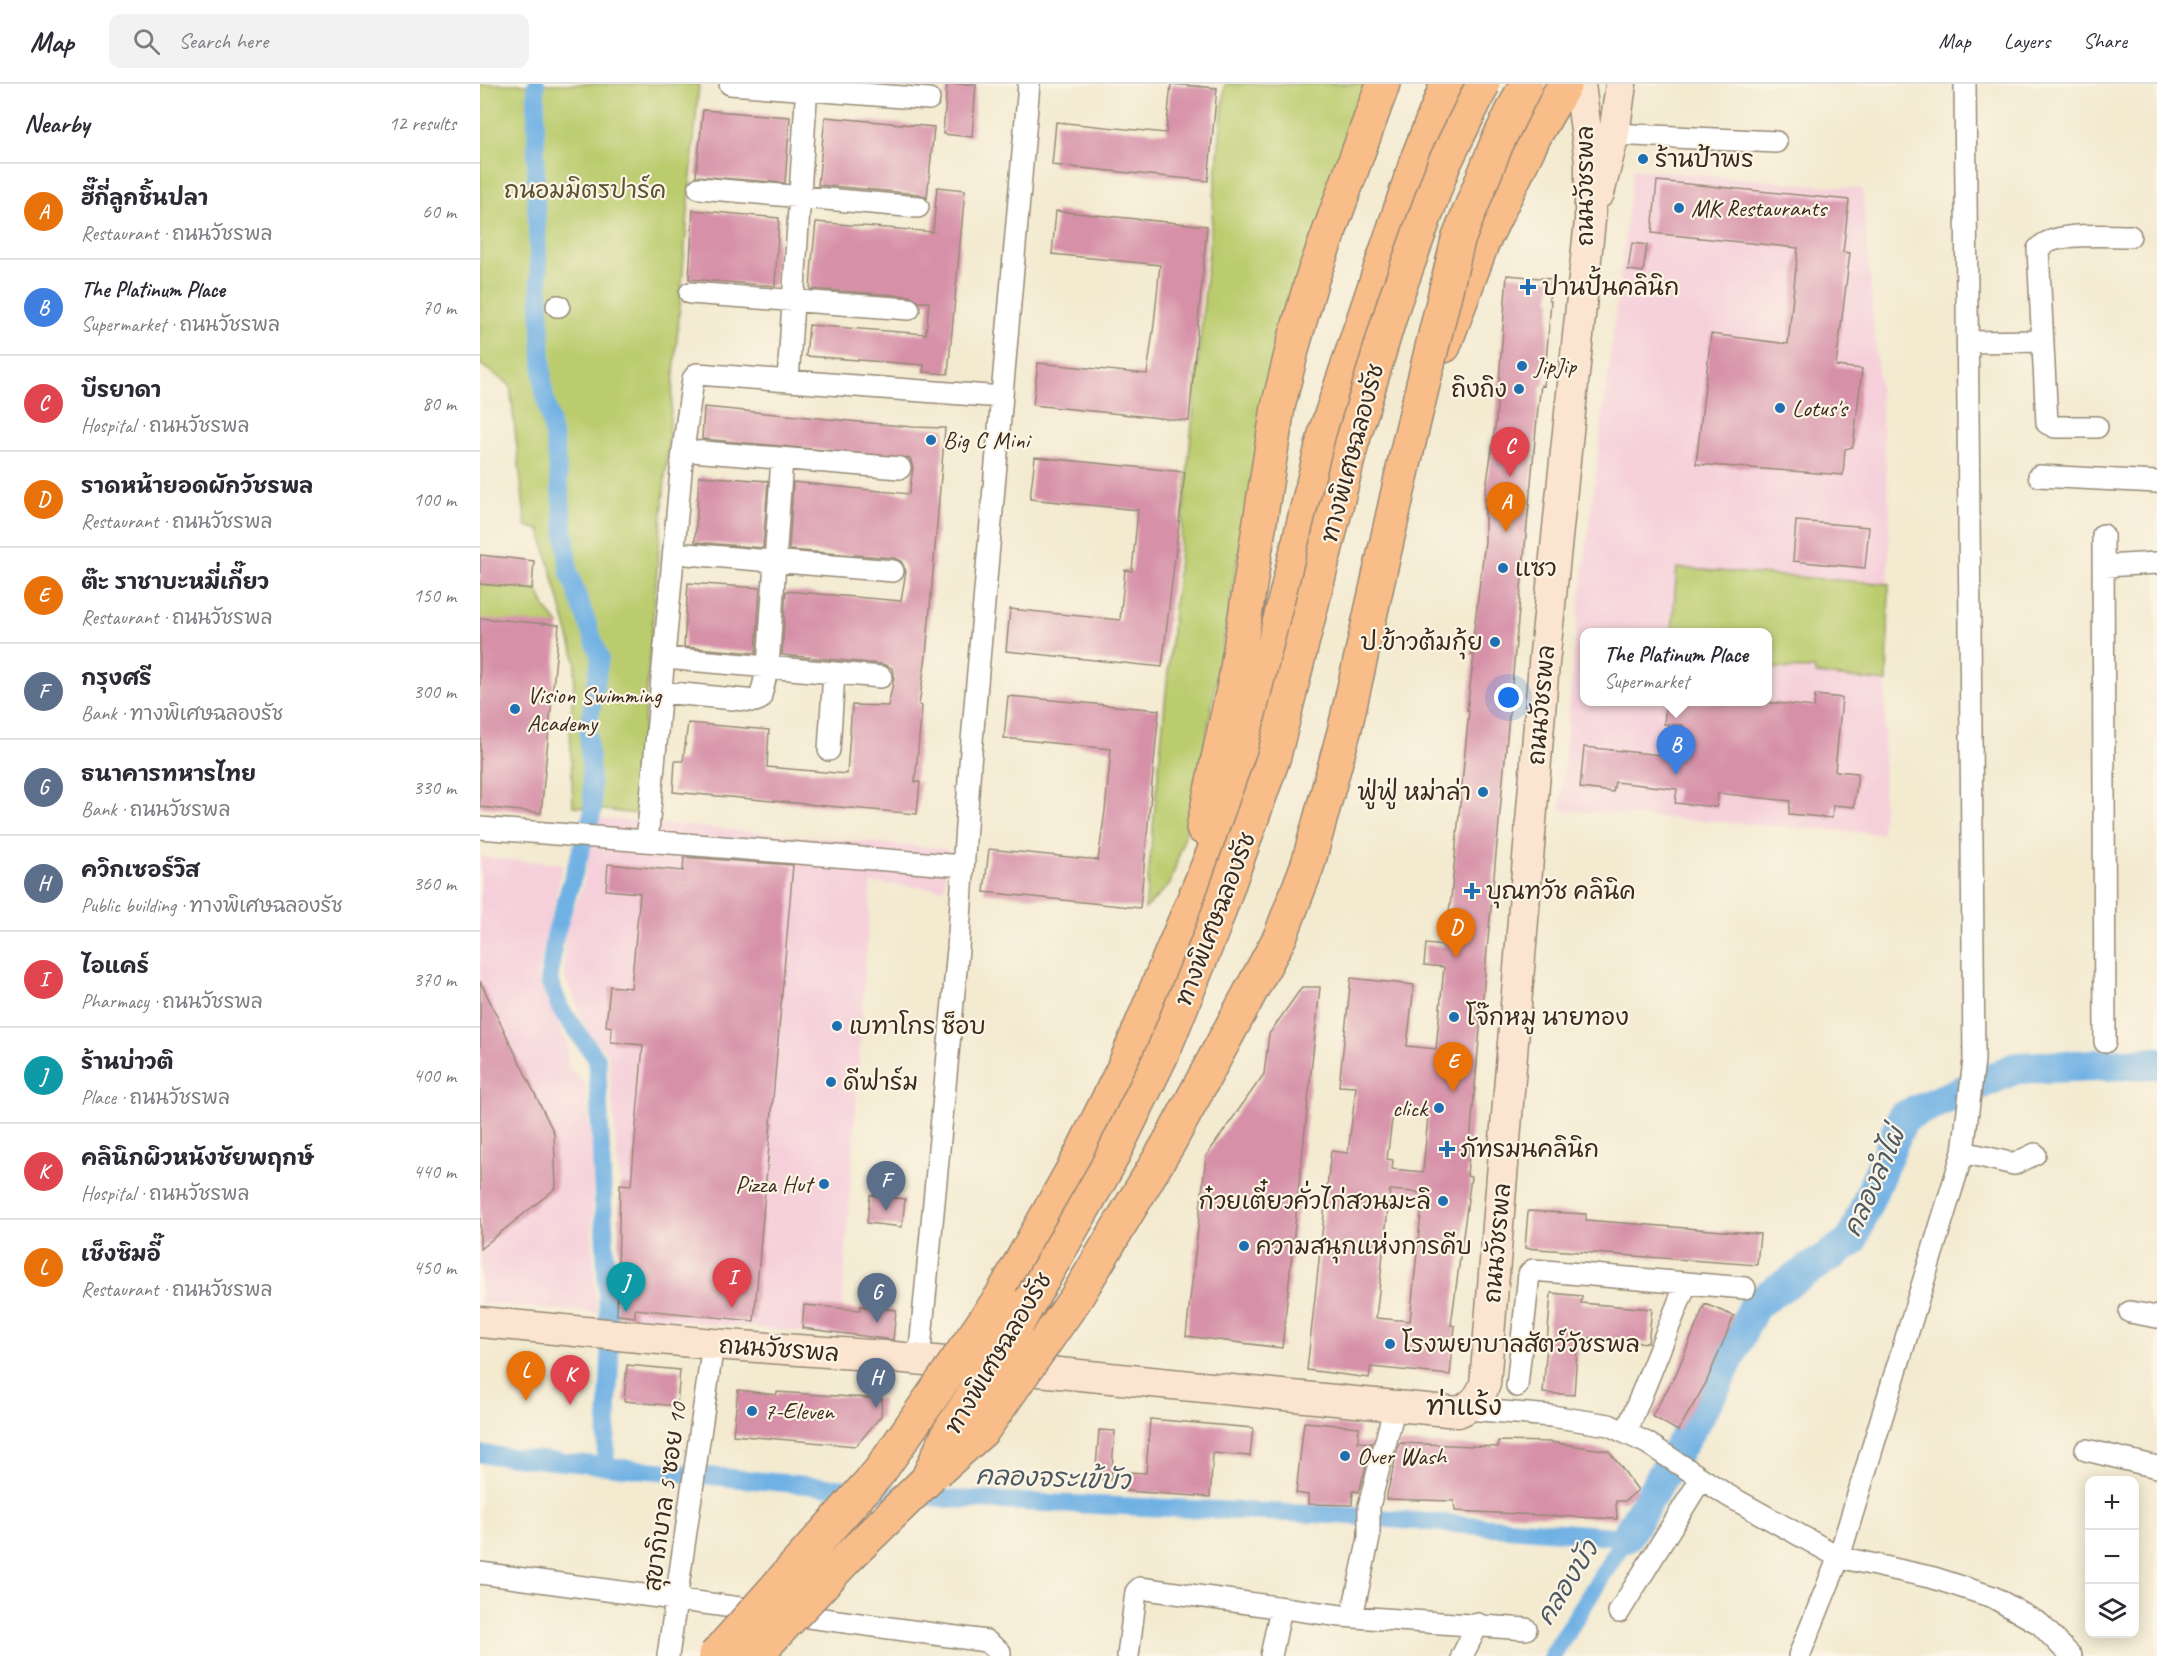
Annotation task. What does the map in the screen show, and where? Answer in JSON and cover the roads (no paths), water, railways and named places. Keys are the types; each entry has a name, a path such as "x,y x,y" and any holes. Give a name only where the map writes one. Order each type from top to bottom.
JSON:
{"highway":[{"path":"1191,909 1198,850 1235,680 1278,407 1312,279 1383,84"},
{"name":"ทางพิเศษฉลองรัช","path":"715,1656 880,1471 1001,1297 1078,1160 1123,1069 1221,834 1246,753 1326,430 1418,158 1447,84"},
{"name":"ทางพิเศษฉลองรัช","path":"755,1656 847,1558 927,1480 949,1432 997,1359 1106,1169 1163,1052 1208,942 1274,756 1352,443 1394,303 1444,164 1483,84"},
{"path":"927,1480 983,1430 1076,1298 1170,1141 1280,937 1308,864 1345,728 1410,438 1458,240 1497,143 1526,84"},
{"path":"1410,438 1482,244 1535,135 1565,84"}],"main road":[{"name":"ถนนวัชรพล","path":"480,1322 713,1344 920,1360 1458,1412 1468,1409 1482,1393 1485,1383 1544,663 1590,220 1590,162 1580,84"},
{"path":"1590,220 1605,177 1621,84"}],"street":[{"path":"730,84 807,87 929,99"},
{"path":"920,1360 958,949 963,866 1029,84"},
{"path":"1799,1656 1839,1557 1963,1152 1967,1129 1974,1060 1965,84"},
{"path":"788,381 807,87"},
{"path":"1614,134 1776,142"},
{"path":"699,188 918,207"},
{"path":"2097,427 2055,427 2047,423 2038,249 2045,240 2130,236"},
{"path":"690,293 909,309"},
{"path":"1968,342 2043,341"},
{"path":"647,841 683,450 693,379 697,374 1002,397"},
{"path":"692,451 900,468"},
{"path":"662,692 758,701 768,667 782,458"},
{"path":"2039,476 2157,482"},
{"path":"2103,535 2105,1042"},
{"path":"687,554 893,572"},
{"path":"2104,566 2157,563"},
{"path":"665,658 881,678"},
{"path":"829,750 834,673"},
{"path":"480,828 963,866"},
{"path":"1963,1152 2014,1164 2035,1154"},
{"path":"1517,1386 1529,1272 1535,1270 1745,1288"},
{"path":"1626,1433 1686,1284"},
{"path":"2130,1312 2157,1317"},
{"name":"สุขาภิบาล 5 ซอย 10","path":"668,1656 713,1344"},
{"path":"1352,1616 1369,1538 1369,1506 1395,1406"},
{"path":"1468,1409 1609,1425 1647,1443 1696,1475 1839,1557 1934,1578 1994,1597 2040,1624 2071,1656"},
{"path":"2086,1450 2157,1467"},
{"path":"1618,1612 1696,1475"},
{"path":"480,1573 986,1641 1000,1652 1000,1656"},
{"path":"1128,1656 1136,1592 1140,1588 1352,1616 1526,1629"},
{"path":"1271,1656 1281,1608"},
{"path":"1462,1656 1478,1624"}],"waterway":[{"path":"536,84 536,198 543,386 555,444 569,572 600,658 588,730 593,811 555,936 549,981 561,1010 597,1059 610,1362 605,1466"},
{"name":"คลองลำไผ่","path":"1626,1537 1715,1387 1755,1304 1851,1242 1903,1117 2016,1068 2157,1063"},
{"name":"คลองจระเข้บัว","path":"480,1454 952,1499 1337,1515 1626,1537 1552,1656"}],"place":[{"name":"ร้านป้าพร","path":"1643,159"},
{"name":"MK Restaurants","path":"1679,208"},
{"name":"ปานปั้นคลินิก","path":"1528,287"},
{"name":"JipJip","path":"1522,366"},
{"name":"ถิงถิง","path":"1519,389"},
{"name":"Lotus's","path":"1780,408"},
{"name":"Big C Mini","path":"931,440"},
{"name":"บีรยาดา","path":"1510,477"},
{"name":"ฮี๊กี่ลูกชิ้นปลา","path":"1506,532"},
{"name":"แซว","path":"1503,568"},
{"name":"ป.ข้าวต้มกุ้ย","path":"1495,642"},
{"name":"Vision Swimming Academy","path":"515,709"},
{"name":"The Platinum Place","path":"1676,775"},
{"name":"ฟู่ฟู่ หม่าล่า","path":"1483,792"},
{"name":"บุณทวัช คลินิค","path":"1472,891"},
{"name":"ราดหน้ายอดผักวัชรพล","path":"1456,958"},
{"name":"โจ๊กหมู นายทอง","path":"1454,1017"},
{"name":"เบทาโกร ช็อบ","path":"837,1026"},
{"name":"ดีฟาร์ม","path":"831,1082"},
{"name":"ต๊ะ ราชาบะหมี่เกี๊ยว","path":"1453,1092"},
{"name":"click","path":"1439,1108"},
{"name":"ภัทรมนคลินิก","path":"1447,1149"},
{"name":"Pizza Hut","path":"824,1184"},
{"name":"ก๋วยเตี๋ยวคั่วไก่สวนมะลิ","path":"1443,1201"},
{"name":"กรุงศรี","path":"886,1211"},
{"name":"ความสนุกแห่งการคีบ","path":"1244,1246"},
{"name":"ไอแคร์","path":"732,1308"},
{"name":"ร้านบ่าวติ","path":"626,1312"},
{"name":"ธนาคารทหารไทย","path":"877,1323"},
{"name":"โรงพยาบาลสัตว์วัชรพล","path":"1390,1344"},
{"name":"เช็งซิมอี๊","path":"526,1401"},
{"name":"คลินิกผิวหนังชัยพฤกษ์","path":"570,1405"},
{"name":"ควิกเซอร์วิส","path":"876,1408"},
{"name":"7-Eleven","path":"752,1411"},
{"name":"Over Wash","path":"1345,1456"}],"district":[{"name":"ท่าแร้ง","path":"1464,1406"}],"park label":[{"name":"ถนอมมิตรปาร์ค","path":"585,190"}],"water label":[{"name":"คลองบัว","path":"1567,1583"}]}
